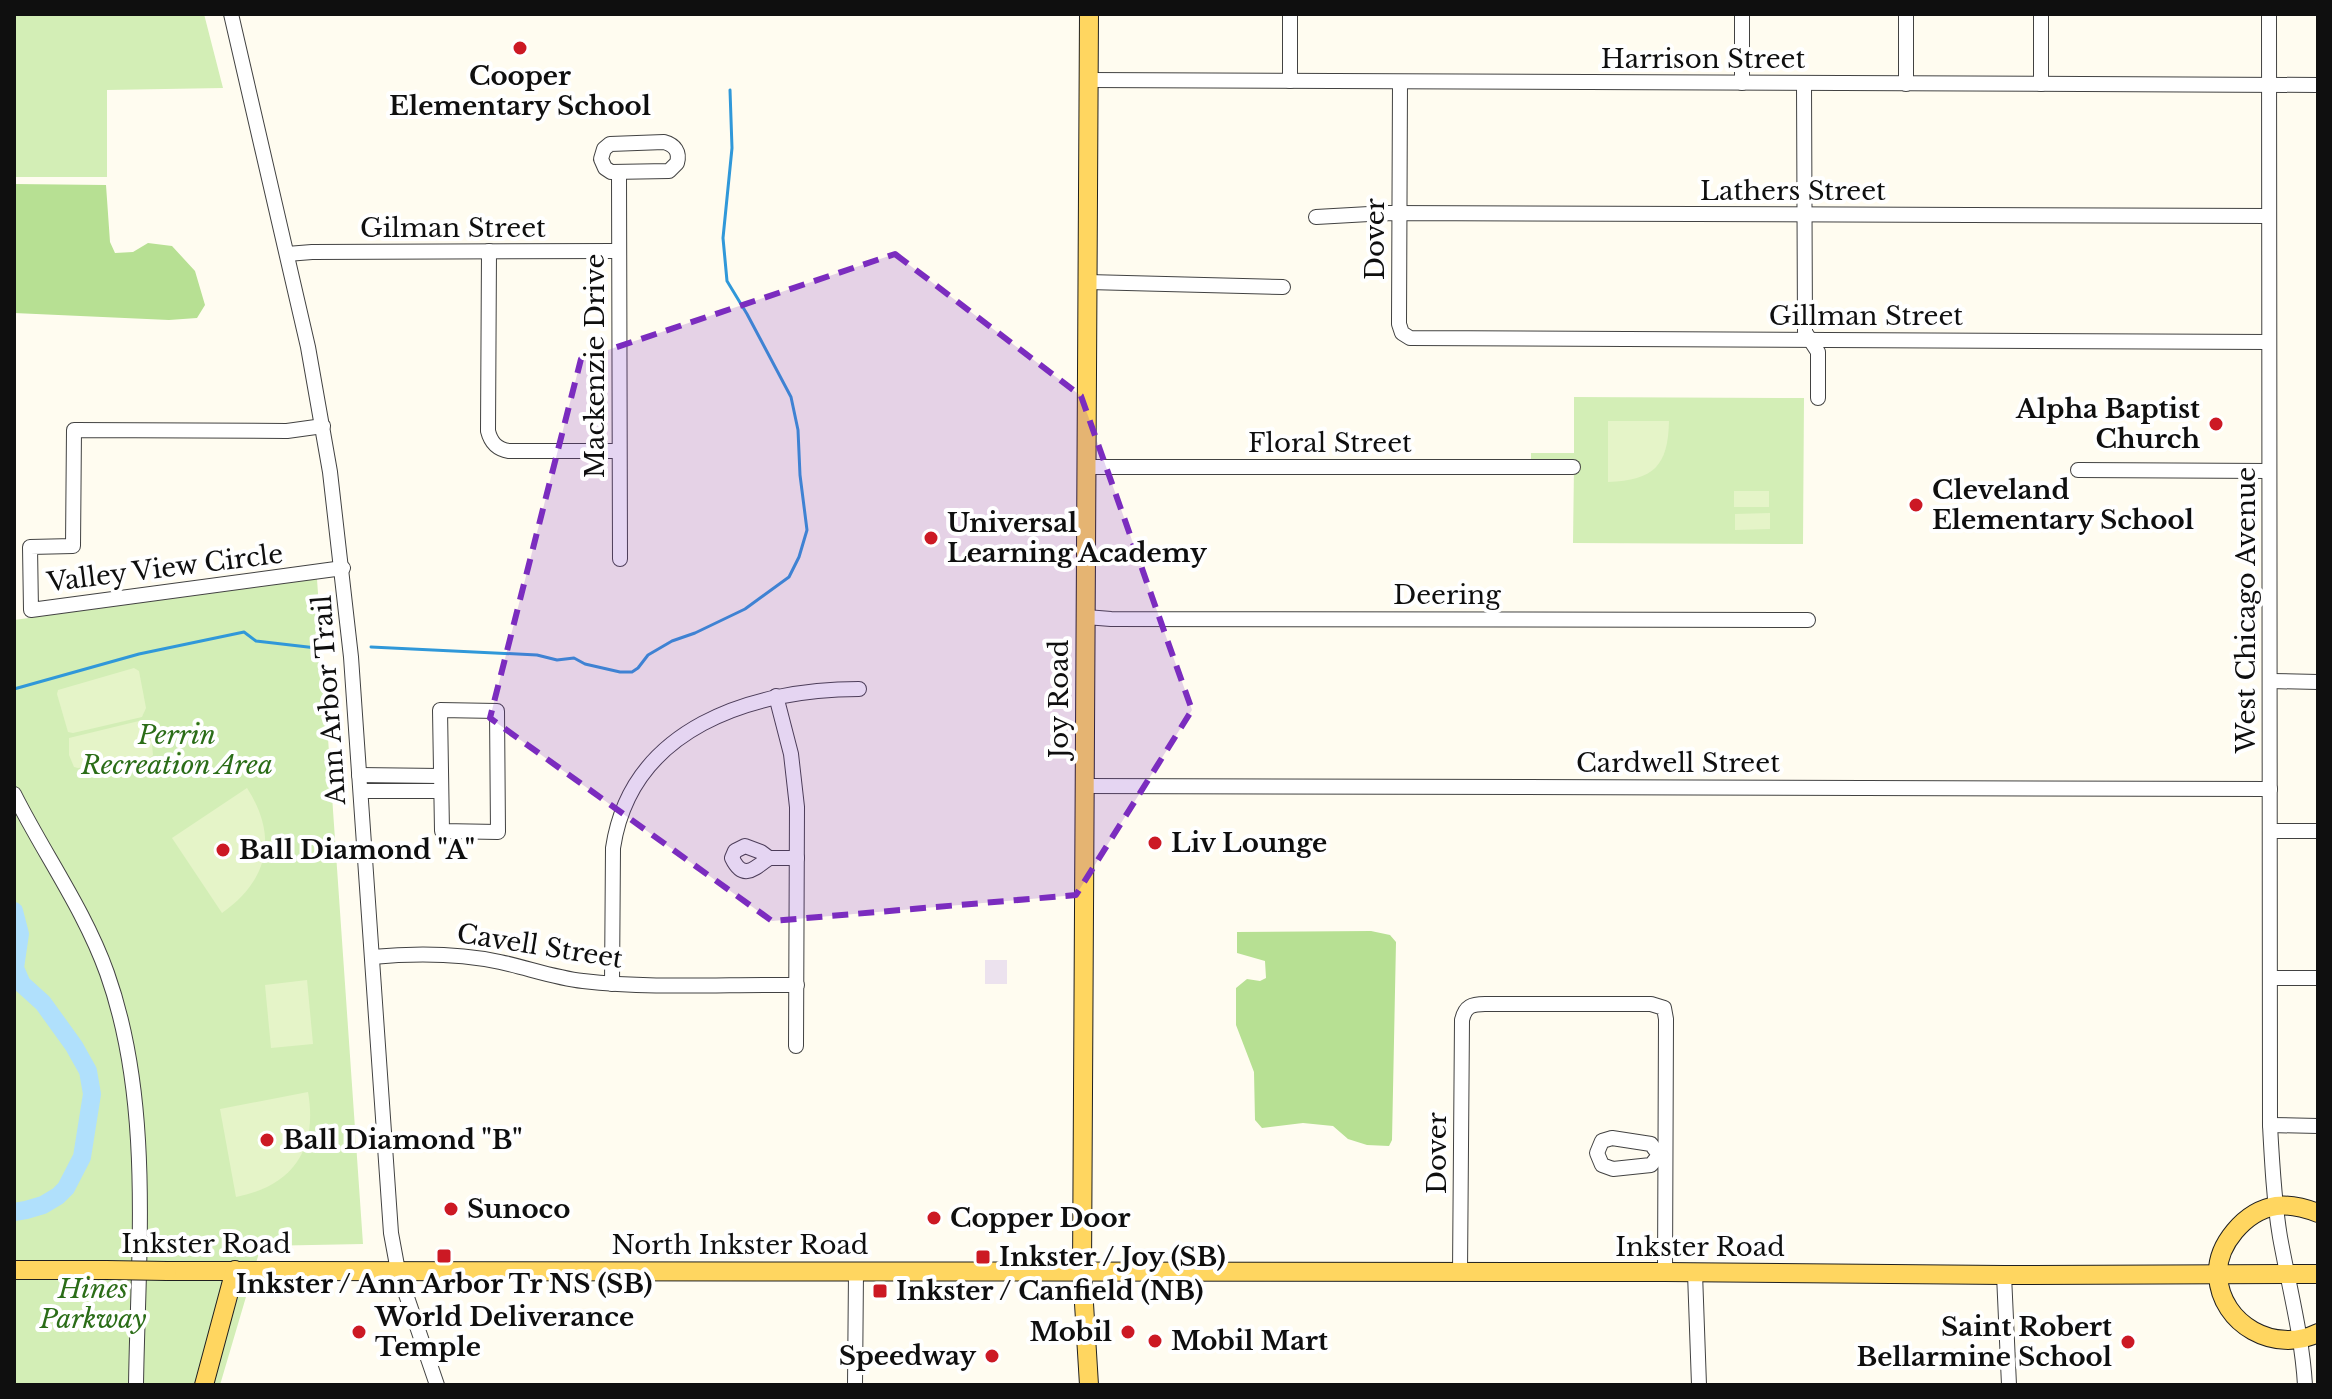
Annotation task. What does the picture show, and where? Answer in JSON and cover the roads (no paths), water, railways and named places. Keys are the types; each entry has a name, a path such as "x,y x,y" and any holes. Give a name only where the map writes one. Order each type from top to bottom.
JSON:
{"main road":[{"name":"Joy Road","path":"1089,14 1082,1271 1089,1385"},
{"path":"2309,1336 2284,1341 2243,1325 2225,1302 2218,1274 2223,1251 2235,1231 2252,1216 2276,1206 2305,1208 2318,1213"},
{"name":"Inkster Road","path":"14,1270 398,1271"},
{"path":"204,1385 235,1270"},
{"name":"North Inkster Road","path":"398,1271 1082,1271"},
{"name":"Inkster Road","path":"1082,1271 1665,1272 1695,1280 2318,1274"}],"street":[{"name":"Ann Arbor Trail","path":"231,14 308,347 323,426 343,568 390,1221 398,1271 437,1385"},
{"path":"1290,14 1290,81"},
{"path":"1742,14 1742,83"},
{"path":"1906,14 1906,84"},
{"path":"2041,14 2041,84"},
{"name":"West Chicago Avenue","path":"2269,14 2270,1125 2276,1206 2288,1273 2309,1336 2305,1385"},
{"name":"Harrison Street","path":"1089,80 2318,85"},
{"name":"Dover","path":"1400,82 1399,324 1402,333 1414,339 1463,339"},
{"path":"1804,84 1805,328 1818,352 1818,398"},
{"name":"Mackenzie Drive","path":"664,142 675,147 678,153 677,163 669,171 619,173 608,171 601,159 604,149 610,144 664,142"},
{"name":"Mackenzie Drive","path":"619,173 620,559"},
{"name":"Lathers Street","path":"1316,217 1399,213 2269,216"},
{"path":"489,251 488,431 492,442 509,451 618,451"},
{"name":"Gilman Street","path":"287,254 619,251"},
{"path":"1088,282 1283,287"},
{"name":"Gillman Street","path":"1463,339 2269,342"},
{"name":"Valley View Circle","path":"323,426 287,431 74,430 73,546 30,547 31,610 343,568"},
{"name":"Floral Street","path":"1087,467 1573,467"},
{"path":"2078,470 2269,471"},
{"name":"Deering","path":"1086,617 1808,620"},
{"path":"2270,681 2318,682"},
{"path":"612,984 613,848 620,815 631,791 656,757 687,732 733,710 776,696 818,690 859,689"},
{"path":"776,696 787,734 797,807 796,1046"},
{"path":"440,710 497,711 498,832 442,831 440,783 440,710"},
{"path":"359,775 440,783"},
{"path":"361,791 440,783"},
{"name":"Cardwell Street","path":"1085,786 2270,789"},
{"path":"14,794 89,929 110,983 127,1044 134,1085 139,1170 136,1385"},
{"path":"2270,831 2318,831"},
{"path":"769,858 797,858"},
{"name":"Cavell Street","path":"372,957 413,954 460,956 500,962 562,978 612,984 797,985"},
{"path":"2271,978 2318,978"},
{"name":"Dover","path":"1460,1272 1461,1033 1463,1015 1467,1008 1476,1004 1651,1004 1664,1008 1662,1155 1665,1272"},
{"path":"2270,1125 2318,1126"},
{"path":"855,1385 856,1272"},
{"path":"2004,1275 2009,1385"},
{"path":"1695,1280 1699,1385"}],"waterway":[{"path":"371,647 537,655 557,660 574,658 585,664 632,672 648,655 745,609 789,577 807,530 798,430 791,397 727,281 723,238 732,148 730,90"},
{"path":"14,689 139,654 244,632 256,641 325,649"},
{"path":"14,911 20,934 15,968 22,984 43,1003 74,1046 88,1071 92,1094 82,1157 66,1188 43,1205 14,1212"}],"place":[{"name":"Cooper Elementary School","path":"520,48"},
{"name":"Alpha Baptist Church","path":"2216,424"},
{"name":"Cleveland Elementary School","path":"1916,505"},
{"name":"Universal Learning Academy","path":"931,538"},
{"name":"Liv Lounge","path":"1155,843"},
{"name":"Ball Diamond \"A\"","path":"223,850"},
{"name":"Ball Diamond \"B\"","path":"267,1140"},
{"name":"Sunoco","path":"451,1209"},
{"name":"Copper Door","path":"934,1218"},
{"name":"Inkster / Ann Arbor Tr NS (SB)","path":"444,1256"},
{"name":"Inkster / Joy (SB)","path":"983,1257"},
{"name":"Inkster / Canfield (NB)","path":"880,1291"},
{"name":"World Deliverance Temple","path":"359,1332"},
{"name":"Mobil","path":"1128,1332"},
{"name":"Mobil Mart","path":"1155,1341"},
{"name":"Saint Robert Bellarmine School","path":"2128,1342"},
{"name":"Speedway","path":"992,1356"}],"park label":[{"name":"Perrin Recreation Area","path":"177,750"},
{"name":"Hines Parkway","path":"93,1304"}]}
